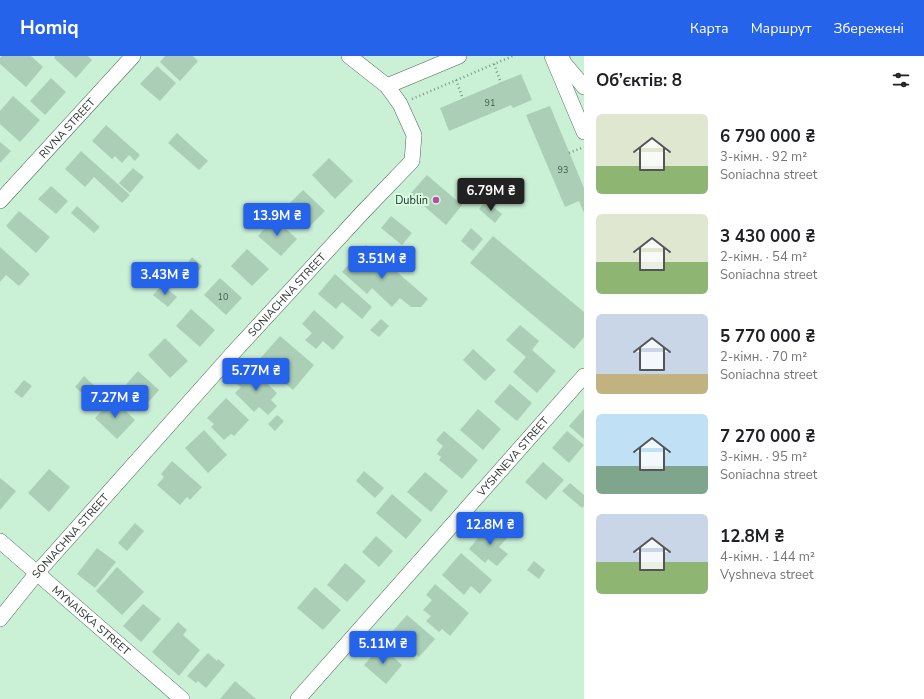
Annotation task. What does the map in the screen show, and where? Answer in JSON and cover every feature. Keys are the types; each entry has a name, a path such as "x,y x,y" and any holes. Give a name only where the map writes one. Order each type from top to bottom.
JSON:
{"street":[{"name":"RIVNA STREET","path":"0,201 133,56"},
{"name":"SONIACHNA STREET","path":"0,619 37,573 233,353 412,161 414,135 400,104 387,86 349,56"},
{"path":"387,86 458,56"},
{"path":"552,56 584,132"},
{"path":"561,56 564,63 584,87"},
{"name":"VYSHNEVA STREET","path":"298,699 584,376"},
{"name":"MYNAISKA STREET","path":"0,541 182,699"}],"path":[{"path":"400,104 513,56"},
{"path":"494,64 501,83"},
{"path":"456,80 463,99"},
{"path":"569,153 584,146"}],"building":[{"path":"2,56 31,56 43,67 26,87 0,64 0,58"},
{"path":"55,56 88,56 92,60 76,78 54,58"},
{"path":"165,56 193,56 198,61 180,81 160,62"},
{"path":"157,66 176,83 160,101 140,84"},
{"path":"521,74 532,100 513,108 511,105 449,131 440,108"},
{"path":"51,78 66,92 45,115 30,101"},
{"path":"13,96 40,120 20,142 0,124 0,111"},
{"path":"550,106 584,188 584,213 579,201 565,207 526,115"},
{"path":"106,125 140,155 135,161 129,155 122,163 115,156 112,159 92,141"},
{"path":"177,133 208,161 199,170 168,143"},
{"path":"0,142 11,151 0,163"},
{"path":"81,151 130,195 122,203 94,177 85,187 65,169"},
{"path":"329,158 353,181 335,199 312,175"},
{"path":"133,168 144,177 130,193 119,183"},
{"name":"Dublin","path":"427,175 462,205 446,225 410,194"},
{"path":"51,186 68,201 56,214 38,199"},
{"path":"303,190 325,211 308,228 286,207"},
{"path":"486,201 502,214 495,223 479,209"},
{"path":"77,206 100,227 94,233 71,213"},
{"path":"19,211 50,237 36,253 6,226"},
{"path":"391,216 412,233 402,245 381,228"},
{"path":"274,218 297,239 281,256 258,236"},
{"path":"471,228 483,239 473,251 461,241"},
{"path":"493,236 584,312 584,337 574,349 470,263"},
{"path":"366,245 428,299 421,307 411,307 400,298 392,307 372,288 367,294 342,272"},
{"path":"0,247 30,274 19,286 6,275 0,282"},
{"path":"247,249 269,269 252,286 231,266"},
{"path":"192,257 202,266 197,273 187,264"},
{"path":"335,274 372,307 362,319 342,302 336,309 318,294"},
{"path":"220,278 242,298 226,315 204,295"},
{"path":"162,285 177,297 168,307 153,295"},
{"path":"191,309 215,330 200,347 176,326"},
{"path":"314,310 344,337 333,350 323,341 316,349 305,340 312,333 302,324"},
{"path":"381,319 389,326 379,337 370,330"},
{"path":"520,325 539,341 532,350 556,371 537,393 513,372 526,357 506,340"},
{"path":"280,336 314,365 293,390 258,361"},
{"path":"165,338 188,361 170,378 148,355"},
{"path":"473,349 496,370 485,381 463,360"},
{"path":"250,367 277,393 271,400 277,406 268,415 259,407 254,412 235,393 241,387 235,382"},
{"path":"138,371 159,390 144,407 123,388"},
{"path":"84,376 100,391 91,401 75,387"},
{"path":"24,380 32,386 22,398 14,392"},
{"path":"510,384 532,403 517,421 494,402"},
{"path":"226,398 249,420 234,436 231,434 224,440 211,427 214,424 207,418"},
{"path":"113,399 135,420 117,439 95,418"},
{"path":"478,409 501,429 483,450 460,430"},
{"path":"584,409 584,439 569,426"},
{"path":"277,415 284,421 275,431 268,424"},
{"path":"204,430 227,455 208,473 185,448"},
{"path":"444,431 478,460 462,479 439,460 441,457 437,454 443,446 436,440"},
{"path":"567,431 584,445 569,463 552,448"},
{"path":"172,461 202,487 190,500 187,497 180,505 157,485 164,477 161,474"},
{"path":"543,462 564,480 546,500 525,482"},
{"path":"49,469 70,487 49,512 28,493"},
{"path":"364,471 384,488 375,498 356,481"},
{"path":"425,472 448,491 431,512 407,492"},
{"path":"0,478 16,491 0,510"},
{"path":"570,483 584,495 584,506 582,508 562,491"},
{"path":"392,494 422,520 406,539 376,513"},
{"path":"135,523 144,531 127,551 118,543"},
{"path":"492,525 507,538 499,547 508,554 497,566 488,559 485,563 469,549 484,531 486,532"},
{"path":"376,536 393,551 379,567 362,552"},
{"path":"97,548 116,562 95,588 77,574"},
{"path":"461,553 492,580 480,594 471,586 464,595 442,575"},
{"path":"534,561 545,570 539,579 527,570"},
{"path":"345,563 366,581 347,602 327,585"},
{"path":"117,567 144,592 122,615 96,591"},
{"path":"435,584 469,613 450,636 442,629 439,632 426,621 431,616 423,610 432,600 426,595"},
{"path":"315,587 341,610 323,630 297,608"},
{"path":"143,604 161,619 141,642 123,626"},
{"path":"407,615 435,639 419,657 391,633"},
{"path":"178,622 187,630 183,635 200,650 179,676 152,652"},
{"path":"381,646 402,665 386,684 364,665"},
{"path":"208,653 217,661 218,659 225,665 206,688 198,681 196,683 187,676"},
{"path":"235,681 256,699 220,699"}],"place":[{"name":"Dublin","path":"436,200"}]}
